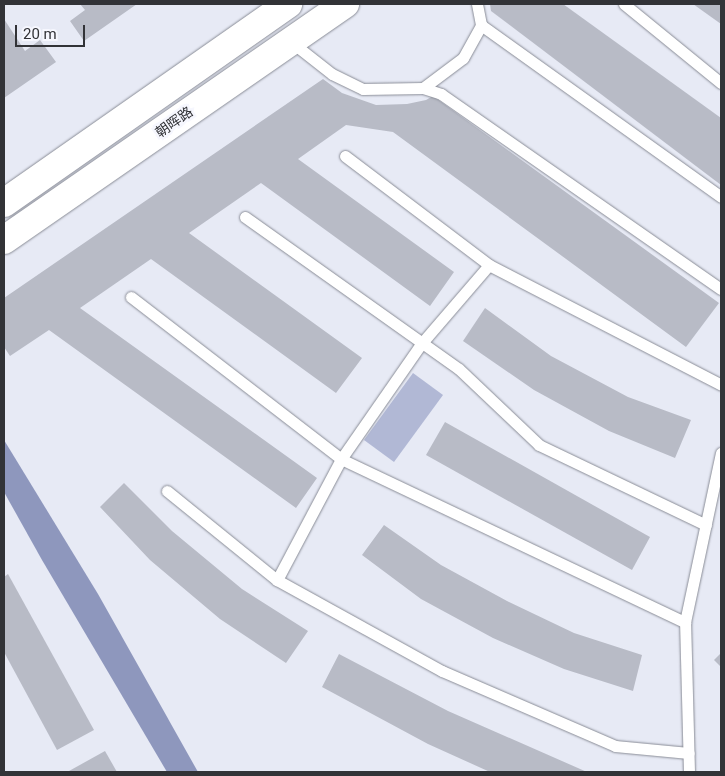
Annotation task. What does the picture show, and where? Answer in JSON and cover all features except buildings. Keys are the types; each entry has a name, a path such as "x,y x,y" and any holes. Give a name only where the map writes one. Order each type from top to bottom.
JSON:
{"main road":[{"path":"4,203 288,4"},
{"name":"朝晖路","path":"4,240 345,4"}],"lane":[{"path":"423,88 463,58 481,25 477,4"},
{"path":"624,4 721,83"},
{"path":"481,25 721,197"},
{"path":"290,41 332,74 363,89 423,88 441,94 721,289"},
{"path":"345,156 489,265 721,385"},
{"path":"245,217 421,344 459,369 539,446 706,525"},
{"path":"277,580 341,459 421,344 489,265"},
{"path":"131,298 341,459 685,622"},
{"path":"689,772 685,622 721,453"},
{"path":"167,491 277,580 442,671 615,746 689,753"}],"shaded area":[{"path":"413,373 443,395 394,462 364,440"},
{"path":"4,440 98,594 198,772 167,772 42,560 4,492"}]}
